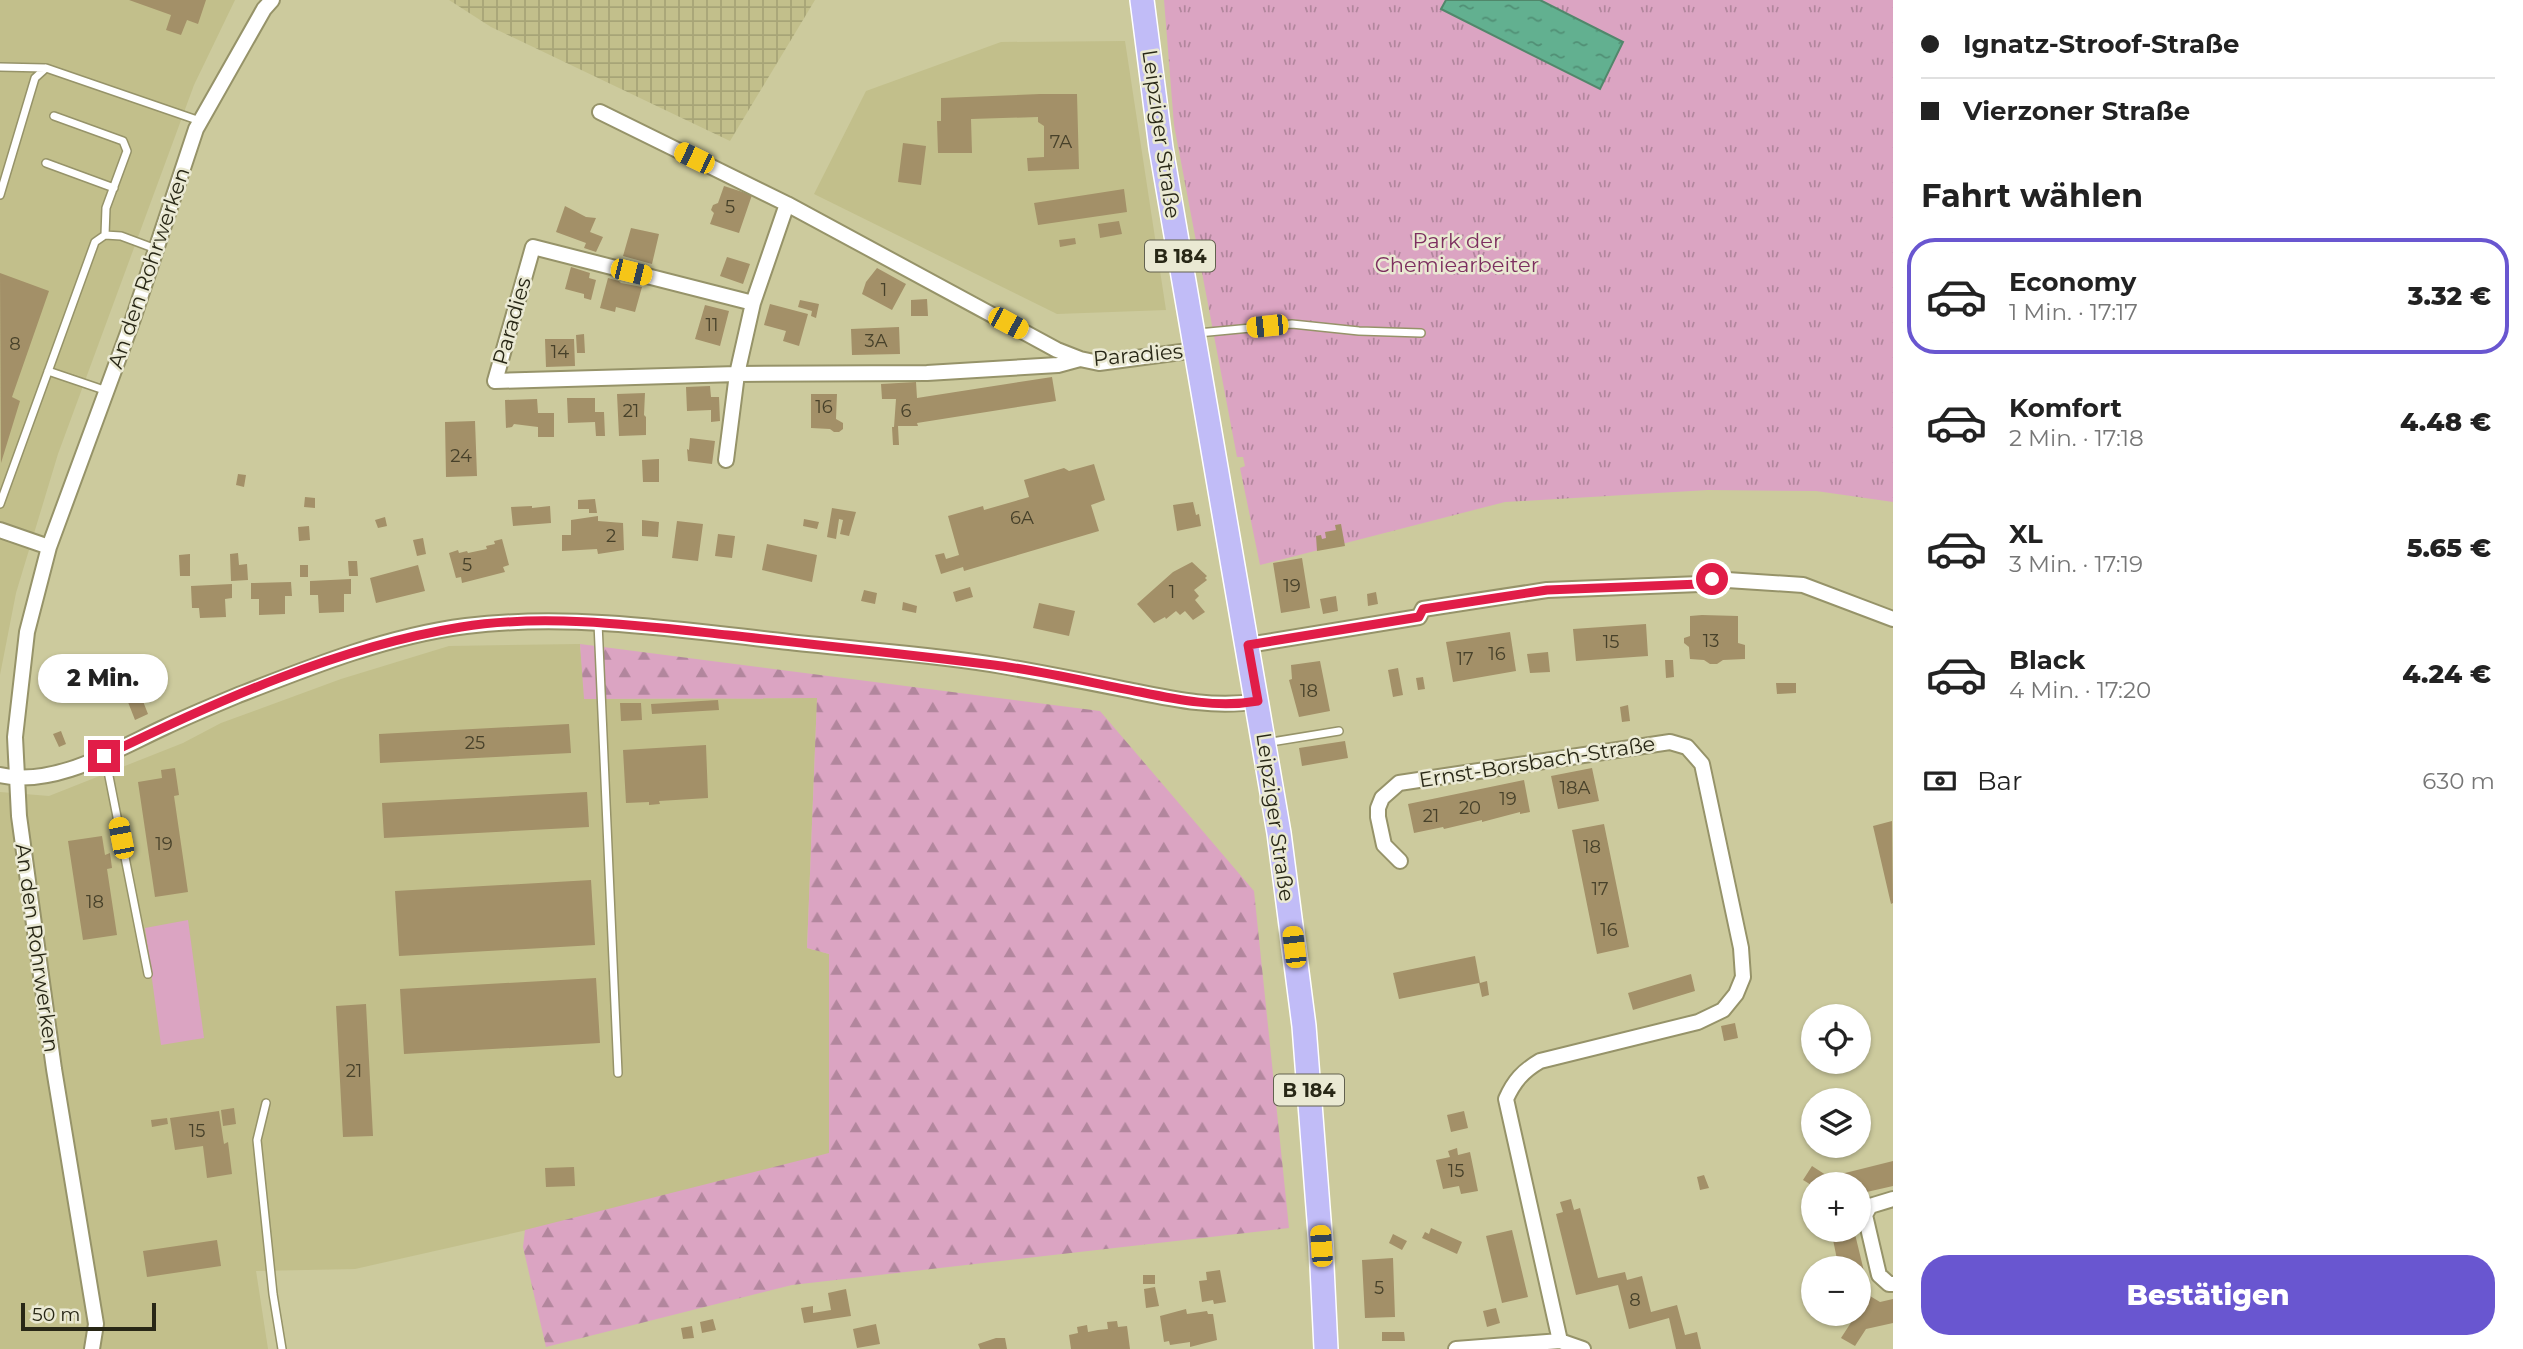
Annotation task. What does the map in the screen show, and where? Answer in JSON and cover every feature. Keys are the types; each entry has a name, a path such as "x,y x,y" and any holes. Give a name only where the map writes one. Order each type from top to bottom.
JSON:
{"main road":[{"name":"Leipziger Straße","path":"1142,0 1161,148 1281,845 1304,1026 1326,1349"}],"street":[{"name":"An den Rohrwerken","path":"92,1349 96,1324 54,1069 19,816 15,737 27,632 49,547 107,391 200,121 264,9 272,0"},
{"name":"Paradies","path":"600,112 787,204 1045,343 1080,359 1099,363 1195,342"},
{"path":"726,460 737,374 753,303 787,204"},
{"name":"Paradies","path":"753,303 533,247 495,381 737,374 927,373 1058,365 1080,359"},
{"path":"0,530 49,547"},
{"path":"1248,645 1419,617 1423,609 1547,590 1700,584 1712,579 1803,585 1893,619"},
{"path":"0,775 16,779 51,775 104,756 235,697 343,656 401,639 464,626 522,622 598,624 699,632 998,665 1182,701 1224,705 1258,701"},
{"name":"Ernst-Borsbach-Straße","path":"1400,861 1384,845 1378,817 1382,798 1399,783 1670,742 1687,747 1702,764 1741,948 1743,977 1736,994 1723,1010 1698,1023 1540,1061 1525,1070 1512,1084 1506,1099 1556,1345"},
{"path":"1893,1199 1870,1206 1865,1215 1879,1275 1889,1284 1893,1284"},
{"path":"1456,1349 1556,1345 1583,1349"}],"lane":[{"path":"0,67 46,68 200,121"},
{"path":"0,195 35,78 46,68"},
{"path":"54,116 123,141 127,151 106,208 105,234"},
{"path":"46,163 114,188"},
{"path":"0,504 95,242 105,234 121,236 156,249"},
{"path":"1195,342 1292,324 1359,331 1421,332"},
{"path":"48,372 107,391"},
{"path":"598,624 618,1073"},
{"path":"1265,743 1339,731"},
{"path":"104,756 148,974"},
{"path":"266,1103 257,1140 273,1294 282,1349"}],"shaded area":[{"path":"0,0 235,0 194,85 58,454 16,593 0,675"},
{"path":"449,0 815,0 730,141 491,27"},
{"path":"1125,41 1166,310 1057,314 814,194 866,91 1001,42"},
{"path":"580,644 585,699 817,698 807,948 829,954 829,1154 558,1223 355,1269 256,1271 268,1349 0,1349 0,792 49,796 183,743 221,723 341,679 449,646"}],"green space":[{"name":"Park der Chemiearbeiter","path":"1164,0 1893,0 1893,502 1816,491 1708,490 1505,502 1260,565 1240,468 1245,466 1243,457 1237,457 1174,125"},
{"path":"580,644 1100,711 1254,891 1289,1228 792,1285 546,1347 523,1247 525,1230 829,1153 829,954 807,948 817,698 584,699"},
{"path":"188,920 204,1038 161,1045 145,928"}],"water":[{"path":"1446,0 1540,0 1623,42 1600,89 1441,9"}],"building":[{"path":"129,0 206,0 198,24 187,20 181,35 166,30 171,15"},
{"path":"1077,94 1079,169 1028,171 1027,158 1044,157 1044,126 1038,122 1038,117 971,119 972,153 938,153 937,121 941,121 941,98"},
{"path":"903,143 926,146 921,185 898,182"},
{"path":"724,186 752,195 739,233 710,224 714,213 711,210 713,205 718,203"},
{"path":"1124,189 1127,212 1038,225 1034,203"},
{"path":"565,206 586,217 596,218 590,232 603,237 596,252 584,248 586,243 556,232"},
{"path":"1119,221 1122,234 1100,238 1098,224"},
{"path":"631,228 659,234 652,264 623,256"},
{"path":"1075,238 1076,244 1060,247 1059,240"},
{"path":"727,257 750,264 743,284 720,276"},
{"path":"571,267 590,273 589,278 596,280 591,300 584,298 584,294 565,289"},
{"path":"877,268 906,284 892,310 862,294 866,282"},
{"path":"0,273 49,291 12,397 20,401 1,463"},
{"path":"608,278 642,287 635,312 616,307 615,312 600,308"},
{"path":"927,299 928,316 911,316 911,300"},
{"path":"800,300 819,304 816,318 811,316 812,311 798,307"},
{"path":"770,304 808,314 799,346 783,341 786,331 764,325"},
{"path":"705,305 729,311 720,346 695,339"},
{"path":"899,327 900,354 852,355 851,329"},
{"path":"584,334 585,353 577,353 576,335"},
{"path":"545,339 574,339 575,366 546,367"},
{"path":"1052,377 1056,401 917,423 918,426 898,426 899,445 893,445 892,427 896,399 882,399 881,384 916,382 917,398"},
{"path":"710,386 711,397 719,397 720,421 711,422 711,410 687,411 686,387"},
{"path":"645,393 646,435 619,436 617,394"},
{"path":"811,394 837,394 836,419 843,423 843,429 834,432 830,429 811,428"},
{"path":"567,398 595,398 595,412 604,412 605,436 596,436 595,422 568,423"},
{"path":"537,399 538,413 554,413 554,437 538,437 538,427 514,424 506,428 505,400"},
{"path":"475,421 477,476 446,477 445,422"},
{"path":"690,438 715,441 712,464 688,461"},
{"path":"659,459 659,482 643,482 642,460"},
{"path":"1094,464 1105,500 1091,505 1099,531 964,571 963,567 941,574 935,555 944,553 946,559 959,555 948,516 983,506 984,510 1029,497 1024,480 1064,468 1069,471"},
{"path":"238,474 246,475 244,487 236,485"},
{"path":"305,497 315,498 315,508 304,507"},
{"path":"595,499 597,513 589,513 589,509 578,509 578,500"},
{"path":"1193,502 1201,526 1177,531 1173,505"},
{"path":"550,506 551,523 513,526 511,507"},
{"path":"832,508 856,512 849,536 840,534 843,520 839,519 836,539 827,537"},
{"path":"598,516 598,521 623,523 624,550 598,554 597,549 562,551 562,535 571,535 571,520"},
{"path":"385,517 387,526 378,528 375,520"},
{"path":"804,519 819,522 817,529 803,526"},
{"path":"642,520 659,522 658,537 642,536"},
{"path":"677,521 703,524 698,561 672,558"},
{"path":"1341,524 1345,546 1317,551 1316,536 1326,538 1325,532 1336,530 1335,525"},
{"path":"309,526 310,540 299,541 298,527"},
{"path":"718,534 735,536 732,558 715,556"},
{"path":"423,538 426,554 417,556 413,540"},
{"path":"502,539 509,565 503,567 505,572 462,583 461,577 456,578 449,553 487,549 486,546"},
{"path":"767,544 817,555 812,582 762,570"},
{"path":"238,553 239,565 247,564 248,580 231,581 230,554"},
{"path":"190,554 190,576 180,576 179,555"},
{"path":"1302,558 1310,608 1281,613 1273,563"},
{"path":"348,561 357,561 358,576 349,576"},
{"path":"1192,562 1207,576 1207,580 1194,590 1199,596 1195,600 1205,612 1193,620 1185,611 1180,615 1176,611 1166,619 1165,617 1154,623 1137,604 1173,572"},
{"path":"300,565 308,565 308,577 300,577"},
{"path":"418,565 425,591 376,603 370,578"},
{"path":"351,579 351,594 344,594 344,612 319,613 318,595 310,595 310,581"},
{"path":"291,582 292,596 285,596 285,614 259,615 259,599 251,599 251,583"},
{"path":"232,584 232,598 225,599 226,617 200,618 199,608 192,608 191,586"},
{"path":"970,587 973,597 956,602 953,592"},
{"path":"864,590 877,593 875,604 861,601"},
{"path":"1376,592 1378,604 1368,606 1367,594"},
{"path":"1336,596 1338,611 1323,614 1320,599"},
{"path":"903,602 917,606 916,613 902,610"},
{"path":"1039,603 1075,611 1069,636 1033,628"},
{"path":"1690,616 1738,616 1738,643 1745,645 1745,659 1723,660 1710,664 1704,660 1690,659 1689,647 1684,643 1684,638 1690,636"},
{"path":"1646,624 1648,656 1576,661 1573,629"},
{"path":"1510,632 1516,671 1453,682 1446,642"},
{"path":"1548,652 1550,672 1530,673 1527,654"},
{"path":"1665,660 1673,660 1674,677 1666,678"},
{"path":"1320,661 1330,711 1299,717 1289,680 1292,679 1291,665"},
{"path":"1398,668 1403,695 1393,697 1388,670"},
{"path":"1423,677 1425,689 1418,690 1416,678"},
{"path":"1776,683 1796,683 1796,693 1777,694"},
{"path":"139,691 148,714 135,720 126,697"},
{"path":"718,700 719,710 652,714 651,704"},
{"path":"620,703 641,703 642,720 621,721"},
{"path":"1628,705 1630,721 1622,722 1620,707"},
{"path":"569,724 571,753 380,763 379,734"},
{"path":"61,731 66,744 59,747 53,734"},
{"path":"1345,741 1348,758 1302,766 1299,748"},
{"path":"706,745 708,798 659,801 660,804 649,805 649,802 626,803 623,750"},
{"path":"175,768 179,795 174,796 188,892 155,897 138,782 162,778 161,770"},
{"path":"1592,768 1599,801 1558,809 1551,776"},
{"path":"1524,780 1530,812 1414,833 1408,804"},
{"path":"587,792 589,827 384,838 382,803"},
{"path":"1892,821 1893,903 1891,904 1873,826"},
{"path":"1604,824 1629,947 1597,954 1572,830"},
{"path":"102,836 105,855 110,853 112,868 107,869 117,935 83,940 68,841"},
{"path":"591,880 595,945 399,956 395,891"},
{"path":"1475,956 1480,983 1487,981 1489,995 1482,997 1479,983 1399,999 1393,973"},
{"path":"1691,974 1695,991 1633,1010 1628,993"},
{"path":"596,978 600,1043 404,1054 400,989"},
{"path":"366,1004 373,1136 343,1137 336,1006"},
{"path":"1735,1023 1738,1038 1724,1041 1721,1026"},
{"path":"234,1108 236,1124 223,1126 221,1110"},
{"path":"219,1111 224,1144 228,1142 232,1174 207,1178 203,1146 175,1150 170,1118"},
{"path":"1464,1111 1468,1128 1451,1132 1447,1115"},
{"path":"167,1118 168,1124 152,1127 151,1120"},
{"path":"1457,1148 1458,1155 1470,1152 1478,1191 1461,1194 1459,1186 1443,1189 1436,1160 1450,1157 1448,1151"},
{"path":"1893,1161 1893,1186 1871,1191 1871,1172 1849,1172"},
{"path":"1812,1166 1821,1172 1808,1172"},
{"path":"574,1167 575,1186 546,1187 545,1168"},
{"path":"1704,1175 1709,1188 1700,1190 1697,1177"},
{"path":"1571,1199 1574,1210 1580,1208 1598,1278 1625,1272 1627,1280 1642,1276 1651,1312 1677,1305 1685,1335 1697,1332 1701,1349 1676,1349 1669,1318 1629,1329 1618,1285 1576,1295 1556,1214 1563,1212 1560,1202"},
{"path":"1431,1228 1462,1242 1457,1254 1422,1238 1425,1232 1429,1234"},
{"path":"1512,1230 1528,1297 1502,1303 1486,1236"},
{"path":"1393,1234 1407,1241 1402,1250 1389,1243"},
{"path":"217,1240 221,1266 147,1277 143,1251"},
{"path":"1833,1242 1857,1242 1860,1256 1836,1256"},
{"path":"1393,1258 1395,1317 1365,1318 1362,1260"},
{"path":"1220,1270 1226,1302 1202,1302 1199,1281 1207,1280 1206,1272"},
{"path":"1143,1275 1155,1275 1155,1284 1143,1284"},
{"path":"1155,1287 1159,1306 1146,1308 1144,1289"},
{"path":"846,1289 851,1316 804,1323 801,1308 813,1306 813,1313 831,1310 828,1293"},
{"path":"1871,1297 1880,1302 1893,1299 1893,1323 1866,1329 1855,1346 1841,1338 1849,1326 1871,1326"},
{"path":"1496,1308 1500,1323 1487,1327 1483,1311"},
{"path":"1186,1309 1187,1314 1207,1311 1208,1314 1213,1314 1217,1340 1190,1347 1190,1342 1170,1345 1169,1341 1164,1342 1160,1316"},
{"path":"713,1319 716,1330 702,1333 700,1322"},
{"path":"1117,1321 1118,1327 1127,1326 1130,1349 1071,1349 1069,1335 1078,1333 1077,1327 1087,1325 1088,1332 1108,1329 1107,1322"},
{"path":"876,1324 880,1344 857,1348 853,1329"},
{"path":"692,1326 694,1338 683,1339 681,1328"},
{"path":"1382,1332 1404,1332 1405,1341 1382,1341"},
{"path":"1005,1338 1007,1349 980,1349 978,1344"}],"route":[{"path":"104,756 235,697 343,656 401,639 464,626 522,622 573,623 686,631 998,665 1182,701 1224,705 1258,701 1248,645 1419,617 1423,609 1547,590 1700,584 1712,579"}]}
